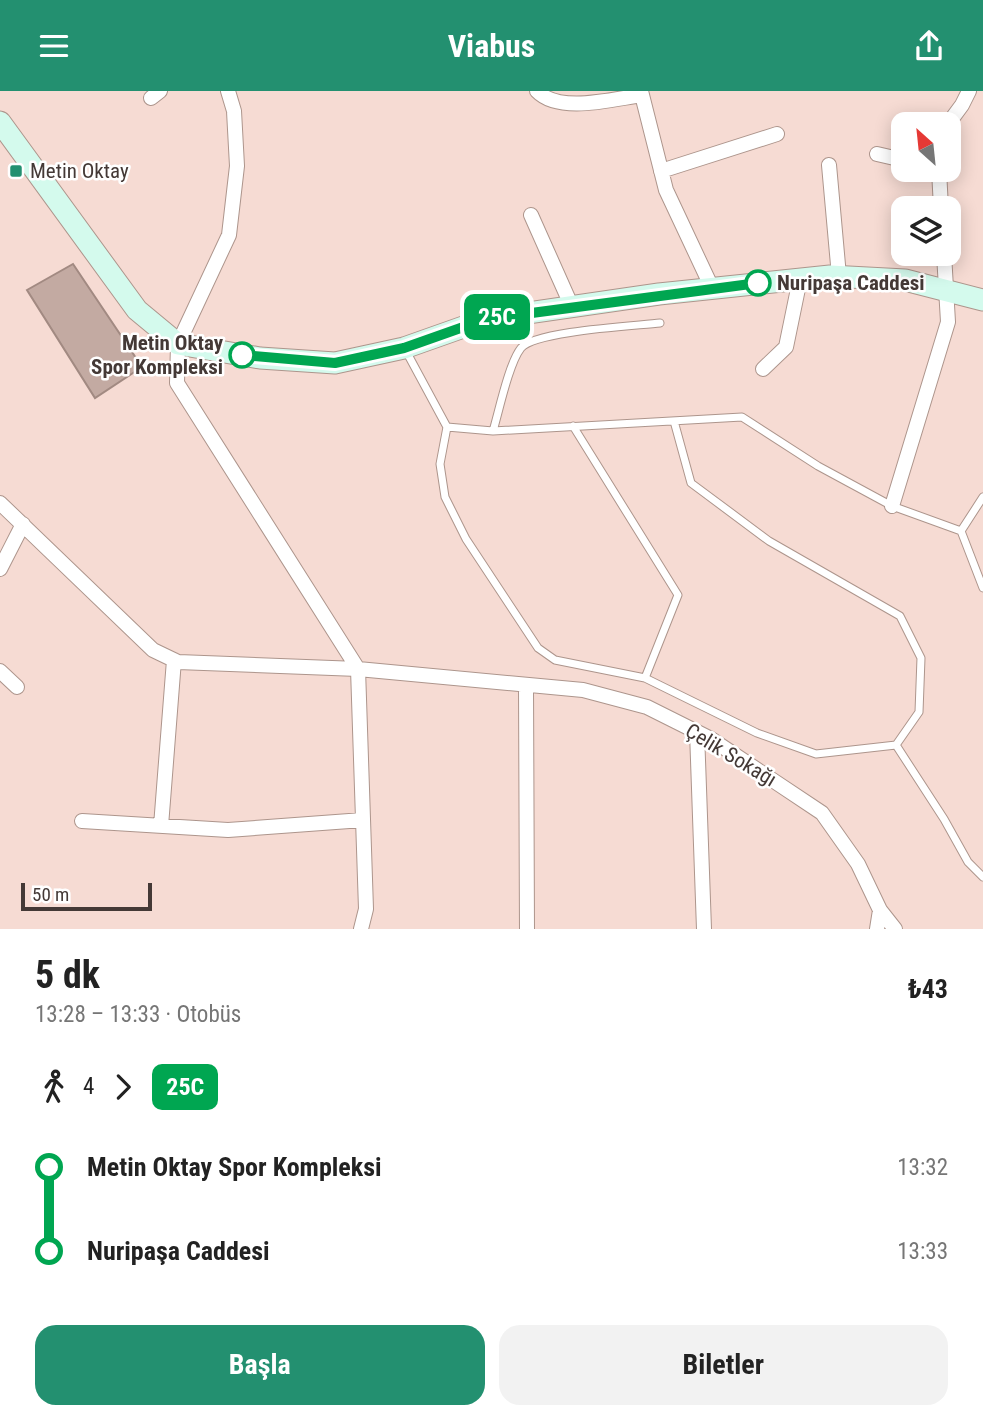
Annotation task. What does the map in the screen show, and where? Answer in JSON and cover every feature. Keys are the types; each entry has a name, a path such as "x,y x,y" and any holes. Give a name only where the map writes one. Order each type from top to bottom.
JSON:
{"street":[{"path":"229,91 234,111 237,166 229,235 178,344 177,383 358,669 366,909 361,929"},
{"path":"537,91 550,101 570,104 642,93 666,190 712,288"},
{"path":"957,112 969,91"},
{"path":"0,121 137,310 178,344 260,358 335,363 404,348 486,319 712,288 839,276 905,280 983,300"},
{"path":"661,171 777,134"},
{"path":"877,154 891,157"},
{"path":"830,165 839,276"},
{"path":"531,215 572,307"},
{"path":"892,506 948,322 945,266"},
{"path":"763,369 786,348 800,279"},
{"path":"0,503 153,650 174,660 161,826"},
{"path":"0,569 23,524"},
{"name":"Çelik Sokağı","path":"174,660 358,669 583,690 647,707 712,739 822,813 858,864 880,910 895,929"},
{"path":"0,671 17,687"},
{"path":"526,685 527,929"},
{"path":"697,732 704,929"},
{"path":"82,821 228,830 363,820"},
{"path":"877,929 880,910"}],"lane":[{"path":"493,431 516,357 527,342 547,336 660,323"},
{"path":"404,348 447,427 440,464 445,497 466,539 538,648 555,660 645,678 757,733 816,754 896,745 919,712 921,657 900,615 769,541 691,483 674,421"},
{"path":"447,427 493,431 742,417 818,466 892,506 961,531 983,588"},
{"path":"573,426 678,595 645,678"},
{"path":"961,531 983,496"},
{"path":"896,745 968,862 983,877"}],"building":[{"path":"73,264 142,367 95,398 27,290"}],"bus line":[{"name":"25C","path":"242,355 335,363 404,348 486,319 758,283"}],"place":[{"name":"Metin Oktay","path":"16,171"},
{"name":"Nuripaşa Caddesi","path":"758,283"},
{"name":"Metin Oktay Spor Kompleksi","path":"242,355"}]}
